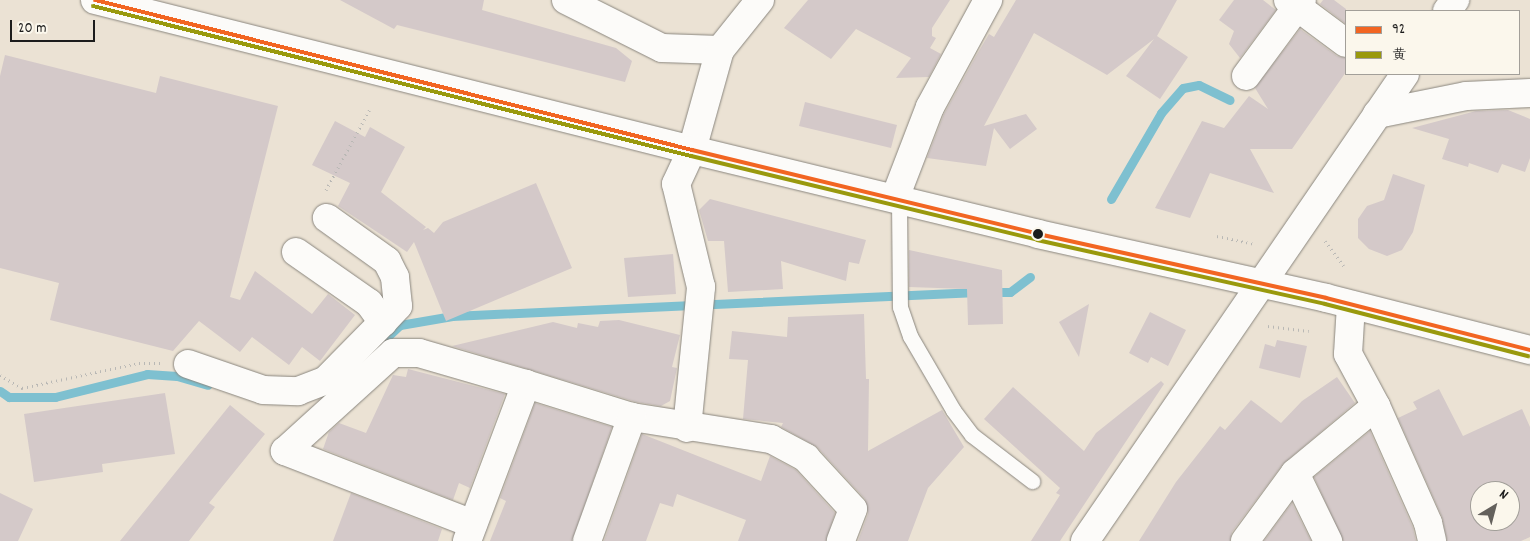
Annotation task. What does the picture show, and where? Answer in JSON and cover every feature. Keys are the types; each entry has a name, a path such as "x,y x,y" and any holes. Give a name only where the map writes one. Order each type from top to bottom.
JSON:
{"main road":[{"path":"95,0 692,150 1351,305 1530,350"},
{"path":"566,0 662,48 720,50"},
{"path":"687,428 699,305 676,184 692,150 720,50 760,0"},
{"path":"897,199 930,107 988,0"},
{"path":"1246,76 1296,2 1345,42"},
{"path":"1085,541 1263,284 1377,114 1397,76"},
{"path":"1377,114 1466,96 1530,93"},
{"path":"327,218 387,261 395,277 398,306 382,339 286,451 470,532 526,384"},
{"path":"296,252 369,303 382,339 419,353 632,417 687,428 771,438 806,458 853,509 841,541"},
{"path":"1351,305 1348,354 1376,406 1428,523 1432,541"},
{"path":"188,364 263,390 298,391 326,380 382,339"},
{"path":"1245,541 1295,473 1376,406"},
{"path":"587,541 632,417"},
{"path":"1295,473 1328,541"}],"lane":[{"path":"897,199 900,306 910,336 953,410 972,435 1032,481"}],"path":[{"path":"327,218 317,207 370,109"},
{"path":"1217,236 1254,244 1260,237"},
{"path":"1326,241 1344,266"},
{"path":"1262,330 1268,326 1309,331"},
{"path":"0,375 22,388 140,363 188,364"}],"building":[{"path":"340,0 484,0 482,10 616,48 632,61 625,82 397,25 394,29"},
{"path":"808,0 950,0 932,28 932,36 936,38 930,48 941,54 929,77 896,78 911,58 856,29 831,59 784,28"},
{"path":"1016,0 1177,0 1157,36 1188,57 1160,99 1126,76 1154,39 1107,75 1034,33 984,126 1026,114 1037,129 1010,149 994,128 986,166 927,158 944,114 976,56 989,34 994,37"},
{"path":"1234,0 1263,0 1276,10 1240,58 1229,44 1234,31 1219,20"},
{"path":"1323,0 1334,0 1346,9 1345,23 1320,4"},
{"path":"1300,29 1337,56 1345,58 1345,73 1292,149 1250,149 1274,193 1210,173 1190,218 1155,208 1202,121 1224,128 1249,96 1268,109 1255,88"},
{"path":"5,55 156,93 160,76 278,106 230,297 240,300 255,271 312,314 328,294 355,315 320,361 302,347 289,365 252,337 240,352 199,321 173,351 50,320 59,283 0,268 0,76"},
{"path":"805,102 897,125 891,148 799,126"},
{"path":"1508,110 1530,119 1530,158 1525,172 1502,164 1498,173 1469,163 1468,167 1442,159 1449,139 1412,128 1476,111"},
{"path":"335,121 365,137 370,127 405,147 381,192 426,227 423,230 428,228 434,233 443,222 536,183 572,268 446,321 414,242 407,252 338,206 350,183 312,165"},
{"path":"1393,174 1425,185 1413,232 1402,250 1387,256 1369,249 1358,238 1358,219 1367,206 1384,200"},
{"path":"710,199 866,240 859,264 849,262 846,281 781,261 783,289 728,292 724,241 708,241 699,210"},
{"path":"909,250 1002,270 1003,324 968,325 967,289 909,287"},
{"path":"673,254 676,294 628,297 624,258"},
{"path":"1089,304 1079,357 1059,322"},
{"path":"1150,312 1186,330 1168,366 1151,357 1148,363 1129,353"},
{"path":"864,314 866,379 869,379 868,451 942,410 964,447 928,488 908,541 858,541 868,514 865,499 817,447 781,427 783,423 743,419 748,360 729,359 732,331 787,337 788,317"},
{"path":"619,320 680,335 672,367 677,368 670,401 661,406 636,402 452,346 553,322 577,328 578,323 598,327 600,321"},
{"path":"1277,340 1307,346 1300,378 1259,368 1265,344 1275,347"},
{"path":"408,369 505,394 470,488 459,483 453,500 323,449 329,432 339,423 366,433 393,375 406,377"},
{"path":"1337,377 1355,403 1283,464 1232,532 1230,541 1139,541 1176,482 1220,426 1225,430 1251,400 1281,423 1302,401"},
{"path":"1161,381 1164,384 1060,541 1031,541 1060,495 1056,493 1060,488 984,419 1013,387 1084,451 1096,433"},
{"path":"1439,389 1463,436 1522,409 1530,427 1530,537 1521,541 1447,541 1442,517 1398,418 1417,409 1413,402"},
{"path":"165,393 175,454 102,464 103,472 34,482 24,414"},
{"path":"535,403 612,427 572,541 490,541 506,501 500,498"},
{"path":"230,405 265,434 209,503 215,507 189,541 120,541"},
{"path":"1370,431 1413,528 1416,541 1343,541 1314,477"},
{"path":"642,434 761,481 770,456 796,470 835,513 826,541 738,541 746,520 677,494 673,507 660,503 646,541 604,541"},
{"path":"0,493 33,509 18,541 0,541"},
{"path":"351,493 442,529 438,541 333,541"},
{"path":"1292,503 1311,541 1264,541"}],"waterway":[{"path":"1111,199 1161,113 1183,88 1199,85 1230,100"},
{"path":"993,292 1010,292 1030,277"},
{"path":"386,338 400,325 452,316 977,292"},
{"path":"0,391 9,397 55,397 147,374 177,376 208,385"}],"transit line":[{"name":"92","path":"95,0 692,150 1038,234 1326,298 1530,350"},
{"name":"黄","path":"93,6 691,156 1037,240 1325,304 1528,356"}]}
